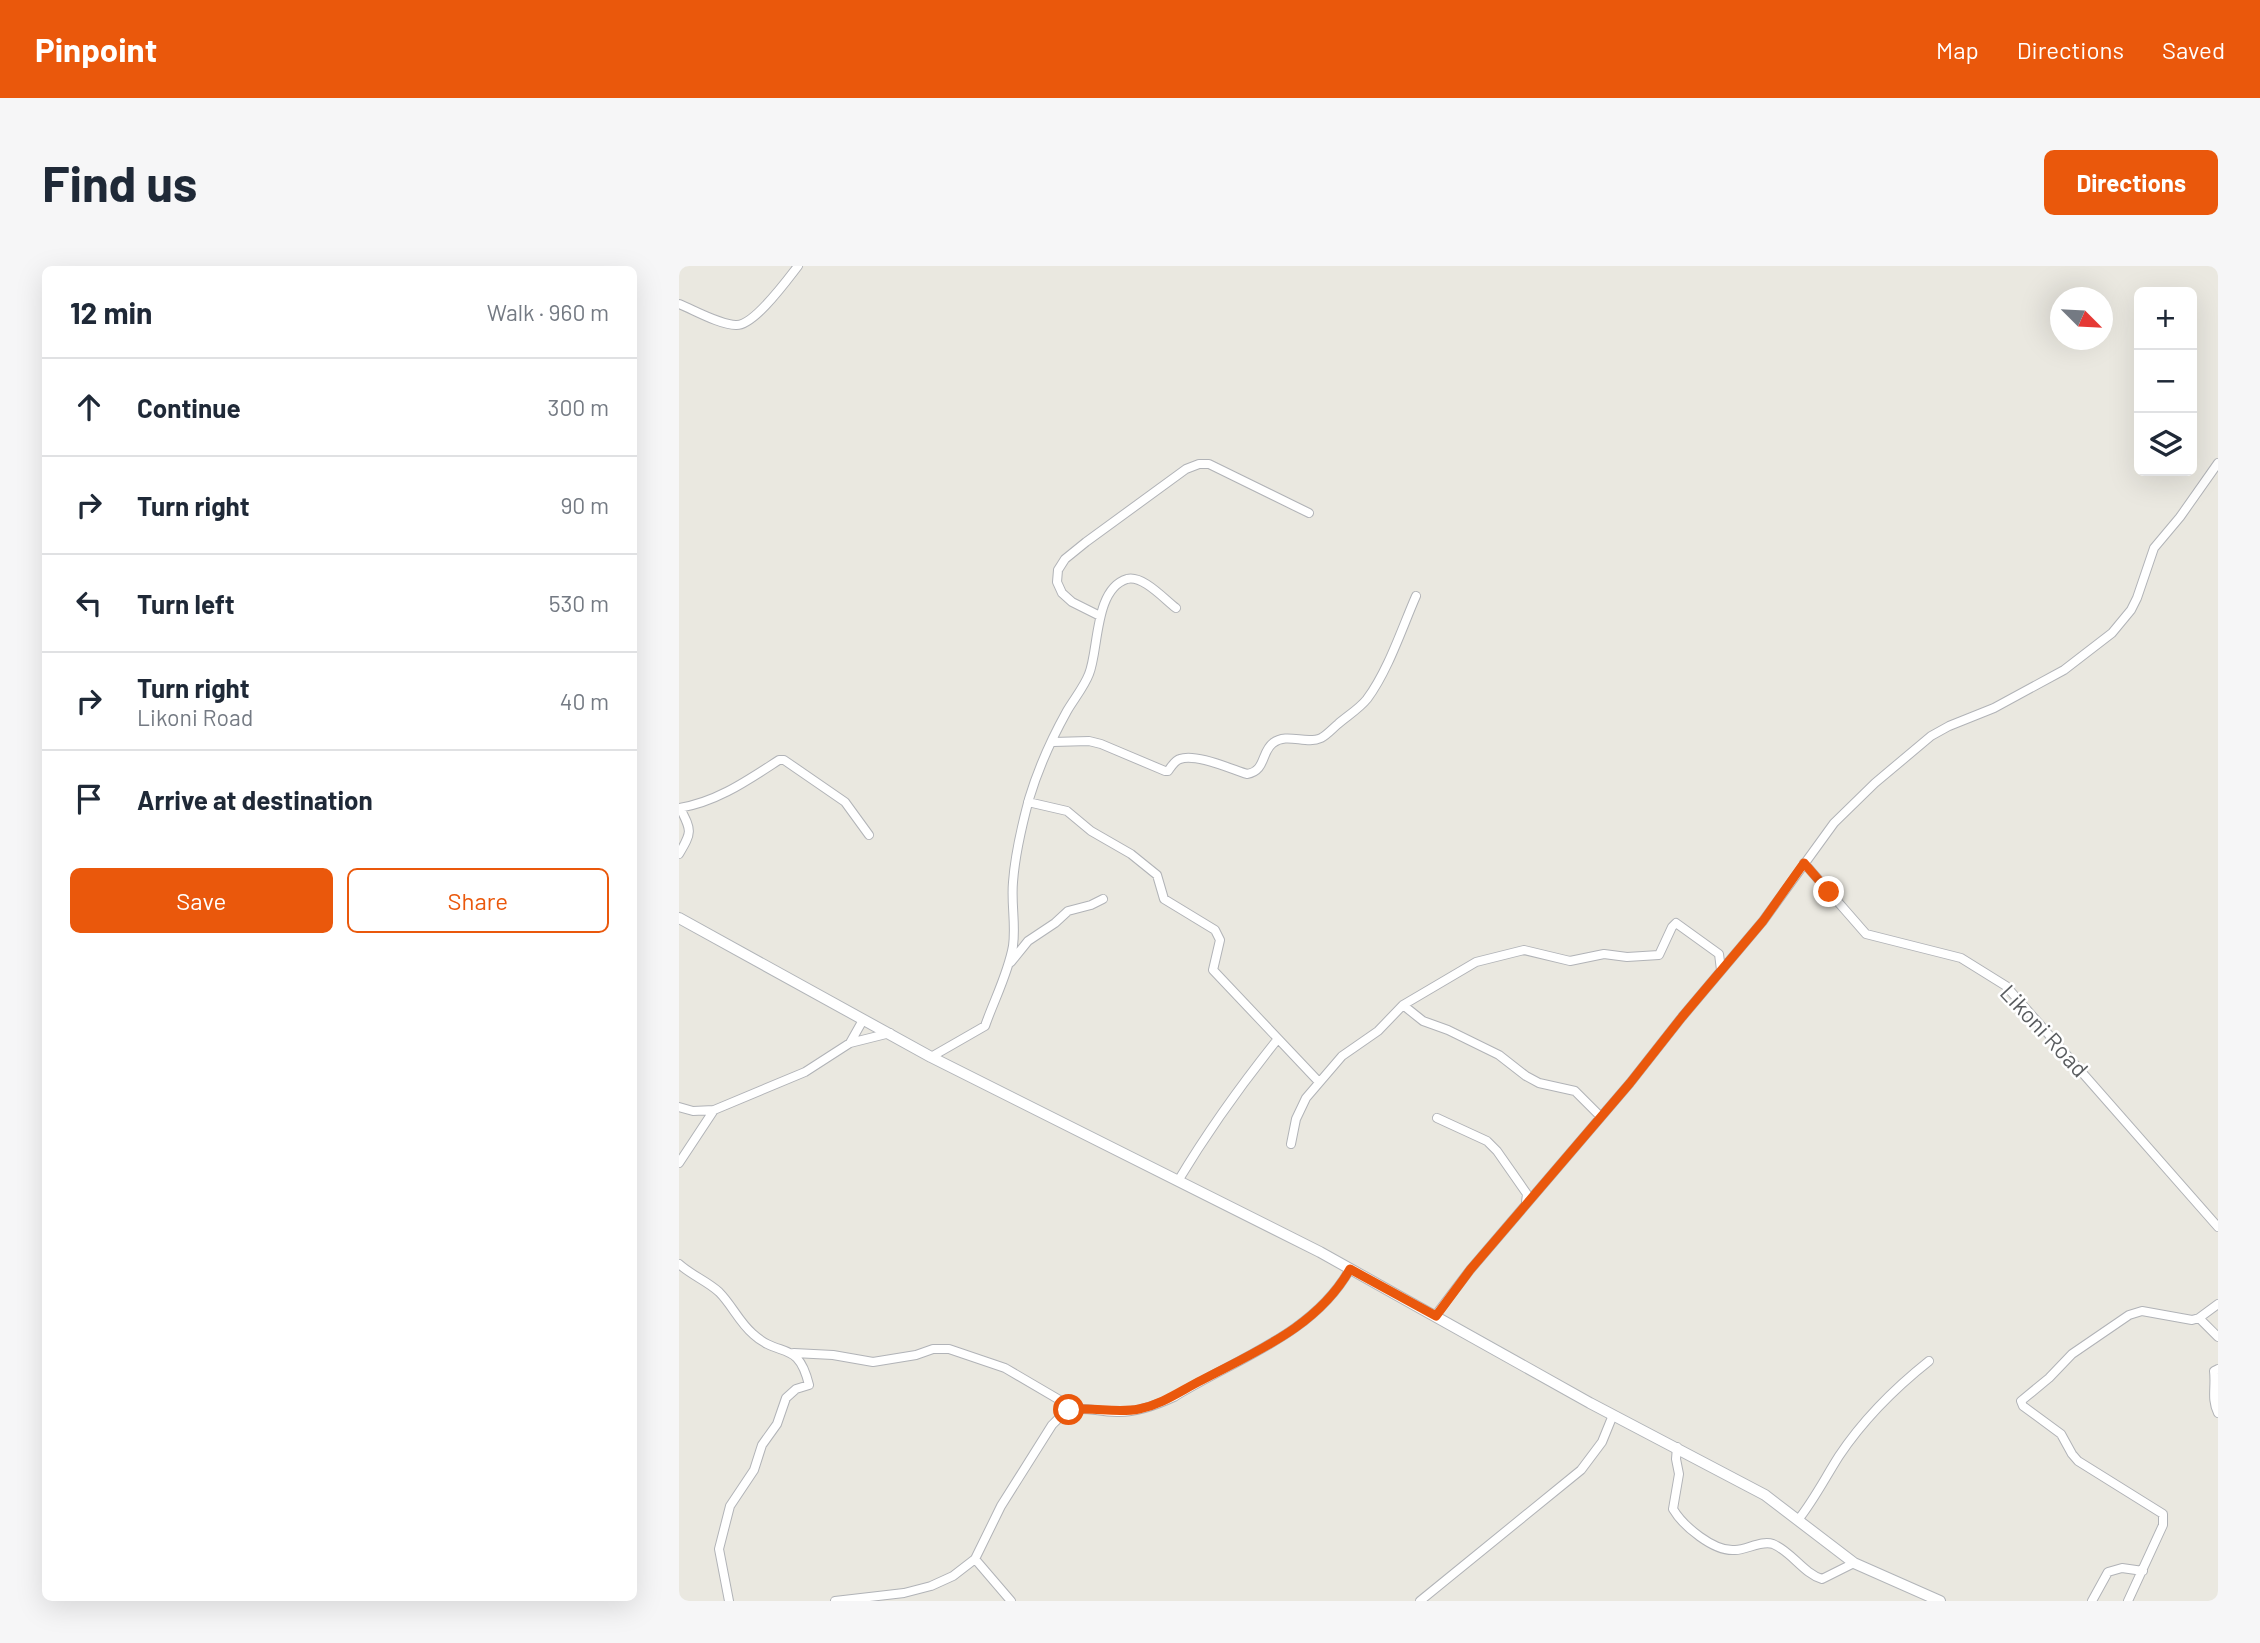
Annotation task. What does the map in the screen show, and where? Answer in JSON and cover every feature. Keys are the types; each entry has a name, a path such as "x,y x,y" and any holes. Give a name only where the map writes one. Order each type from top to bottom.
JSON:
{"street":[{"path":"679,304 735,326 745,324 774,297 798,266"},
{"path":"1436,1316 1470,1270 1763,921 1834,822 1916,746 1949,726 1994,708 2064,670 2112,633 2131,610 2154,548 2180,517 2218,463"},
{"path":"1100,616 1072,602 1062,593 1057,582 1058,570 1065,559 1086,541 1187,469 1199,464 1209,464 1309,513"},
{"path":"931,1056 985,1026 1013,947 1015,920 1012,885 1028,802 1066,713 1088,677 1100,616 1113,590 1127,579 1139,580 1176,608"},
{"path":"1053,742 1089,741 1101,744 1165,771 1178,759 1183,758 1200,759 1247,774 1254,773 1275,742 1285,738 1314,740 1323,737 1366,700 1386,664 1416,596"},
{"path":"679,854 691,830 680,808 718,796 746,783 779,760 784,760 838,796 869,835"},
{"path":"1028,802 1067,811 1091,831 1131,854 1157,875 1164,899 1215,930 1220,940 1213,970 1319,1082"},
{"name":"Likoni Road","path":"1804,863 1866,934 1961,958 2006,986 2218,1227"},
{"path":"1008,966 1028,941 1068,911 1103,899"},
{"path":"679,918 931,1056 1350,1269 1613,1415 1765,1495 1854,1563 1940,1601"},
{"path":"1291,1144 1296,1118 1306,1098 1342,1056 1378,1031 1403,1005 1476,962 1516,951 1534,952 1570,961 1604,954 1637,957 1660,955 1672,927 1677,923 1719,954 1721,970"},
{"path":"1403,1005 1423,1021 1442,1027 1499,1055 1539,1083 1575,1091 1601,1117"},
{"path":"850,1043 863,1020"},
{"path":"679,1107 693,1111 714,1110 805,1072 850,1043 890,1033"},
{"path":"1178,1181 1213,1124 1277,1040"},
{"path":"679,1163 714,1110"},
{"path":"1437,1118 1487,1141 1492,1146 1527,1194 1524,1207"},
{"path":"679,1264 716,1289 753,1334 764,1342 794,1353 833,1355 873,1362 916,1355 933,1349 949,1349 1005,1368 1076,1409"},
{"path":"835,1601 904,1593 931,1586 953,1576 975,1559 1001,1506 1052,1425 1069,1410 1126,1412 1166,1401 1287,1335 1327,1302 1340,1288 1350,1269"},
{"path":"2128,1601 2163,1525 2164,1514 2078,1461 2061,1434 2023,1406 2021,1401 2049,1378 2071,1354 2129,1315 2142,1311 2186,1320 2199,1318 2218,1304"},
{"path":"2199,1318 2218,1337"},
{"path":"729,1601 719,1549 728,1513 733,1500 753,1473 762,1445 777,1424 786,1398 796,1389 809,1385 806,1369 794,1353"},
{"path":"1798,1520 1816,1497 1851,1440 1906,1379 1929,1361"},
{"path":"2218,1369 2214,1371 2216,1387 2213,1399 2218,1413"},
{"path":"1420,1601 1581,1470 1602,1441 1613,1415"},
{"path":"1677,1447 1679,1474 1673,1509 1697,1534 1728,1550 1770,1544 1822,1579 1854,1563"},
{"path":"975,1559 1011,1601"},
{"path":"2092,1601 2108,1572 2122,1568 2143,1572"}],"route":[{"path":"1069,1410 1136,1410 1174,1397 1287,1335 1327,1302 1340,1288 1350,1269 1436,1316 1470,1270 1630,1083 1763,921 1804,863 1829,892"}]}
